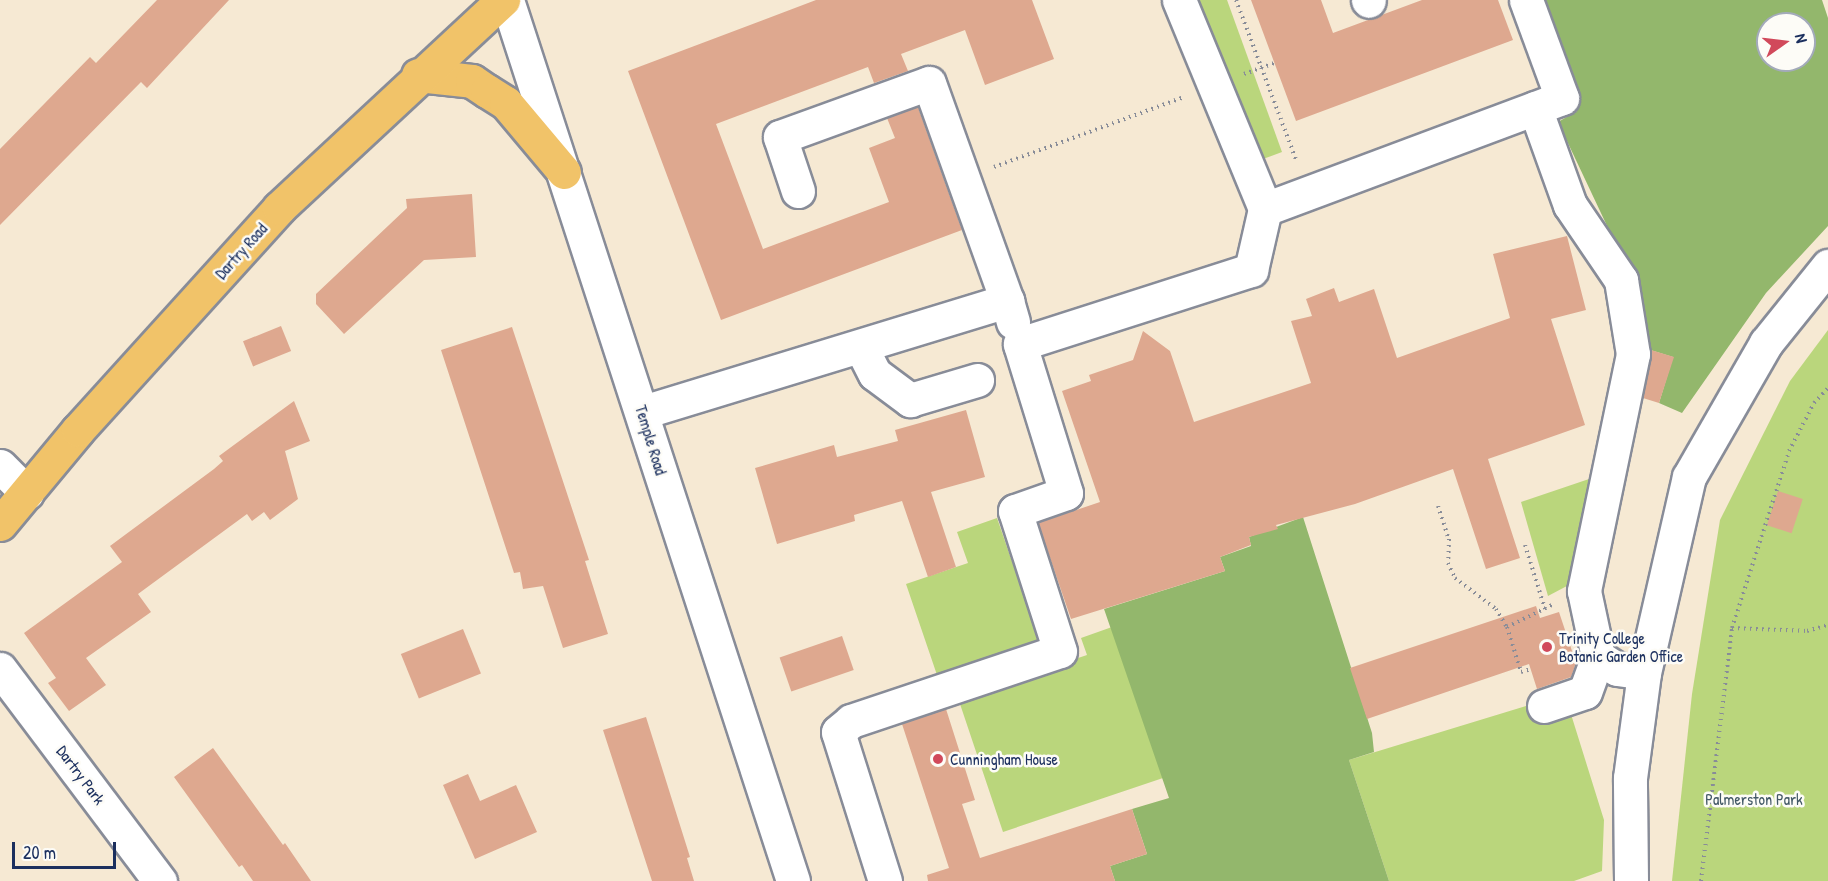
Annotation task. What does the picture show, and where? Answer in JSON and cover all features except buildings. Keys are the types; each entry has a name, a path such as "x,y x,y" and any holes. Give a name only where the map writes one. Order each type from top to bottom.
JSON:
{"main road":[{"name":"Dartry Road","path":"0,524 78,430 279,208 418,75 505,0"},
{"path":"418,75 472,81 496,97 564,172"}],"street":[{"name":"Temple Road","path":"505,0 643,412 793,881"},
{"path":"1020,344 1251,270 1265,208 1179,0"},
{"path":"1265,208 1562,98 1526,0"},
{"path":"798,191 780,137 929,83 1007,301 1066,493 1015,511 1060,651 851,721 838,732 885,881"},
{"path":"1535,108 1570,205 1621,280 1633,354 1584,591 1598,657 1585,692 1544,706"},
{"path":"1631,881 1630,778 1644,673 1689,477 1766,343 1828,266"},
{"path":"643,412 1007,301"},
{"path":"861,347 875,374 910,400 977,380"},
{"path":"0,466 27,493"},
{"path":"1598,657 1617,669 1644,673"},
{"name":"Dartry Park","path":"0,669 160,881"}],"path":[{"path":"1236,0 1309,192"},
{"path":"963,179 1274,63"},
{"path":"1701,881 1732,628 1789,451 1814,402 1828,388"},
{"path":"1438,506 1449,538 1448,563 1455,578 1496,609 1506,627 1521,672 1531,669"},
{"path":"1525,545 1545,609"},
{"path":"1506,627 1584,591"},
{"path":"1732,628 1807,631 1828,625"}],"green space":[{"path":"1197,0 1227,0 1282,152 1263,159"},
{"path":"1545,0 1822,0 1828,18 1828,226 1766,293 1682,413 1659,403 1673,357 1647,349 1634,283 1558,122 1577,111"},
{"name":"Palmerston Park","path":"1828,330 1828,881 1672,881 1692,694 1720,520 1790,381"},
{"path":"1589,479 1582,578 1548,596 1521,502"},
{"path":"1303,517 1372,733 1374,752 1349,760 1389,881 1115,881 1110,866 1147,854 1132,809 1169,798 1104,609 1225,571 1220,557 1251,546 1249,537"},
{"path":"997,518 1039,640 937,675 906,584 968,563 957,532"},
{"path":"1112,627 1163,778 1003,832 958,698 1087,655 1081,638"},
{"path":"1526,706 1550,718 1570,711 1604,820 1602,871 1574,881 1389,881 1349,760"}],"place":[{"name":"Trinity College Botanic Garden Office","path":"1547,647"},
{"name":"Cunningham House","path":"938,759"}]}
